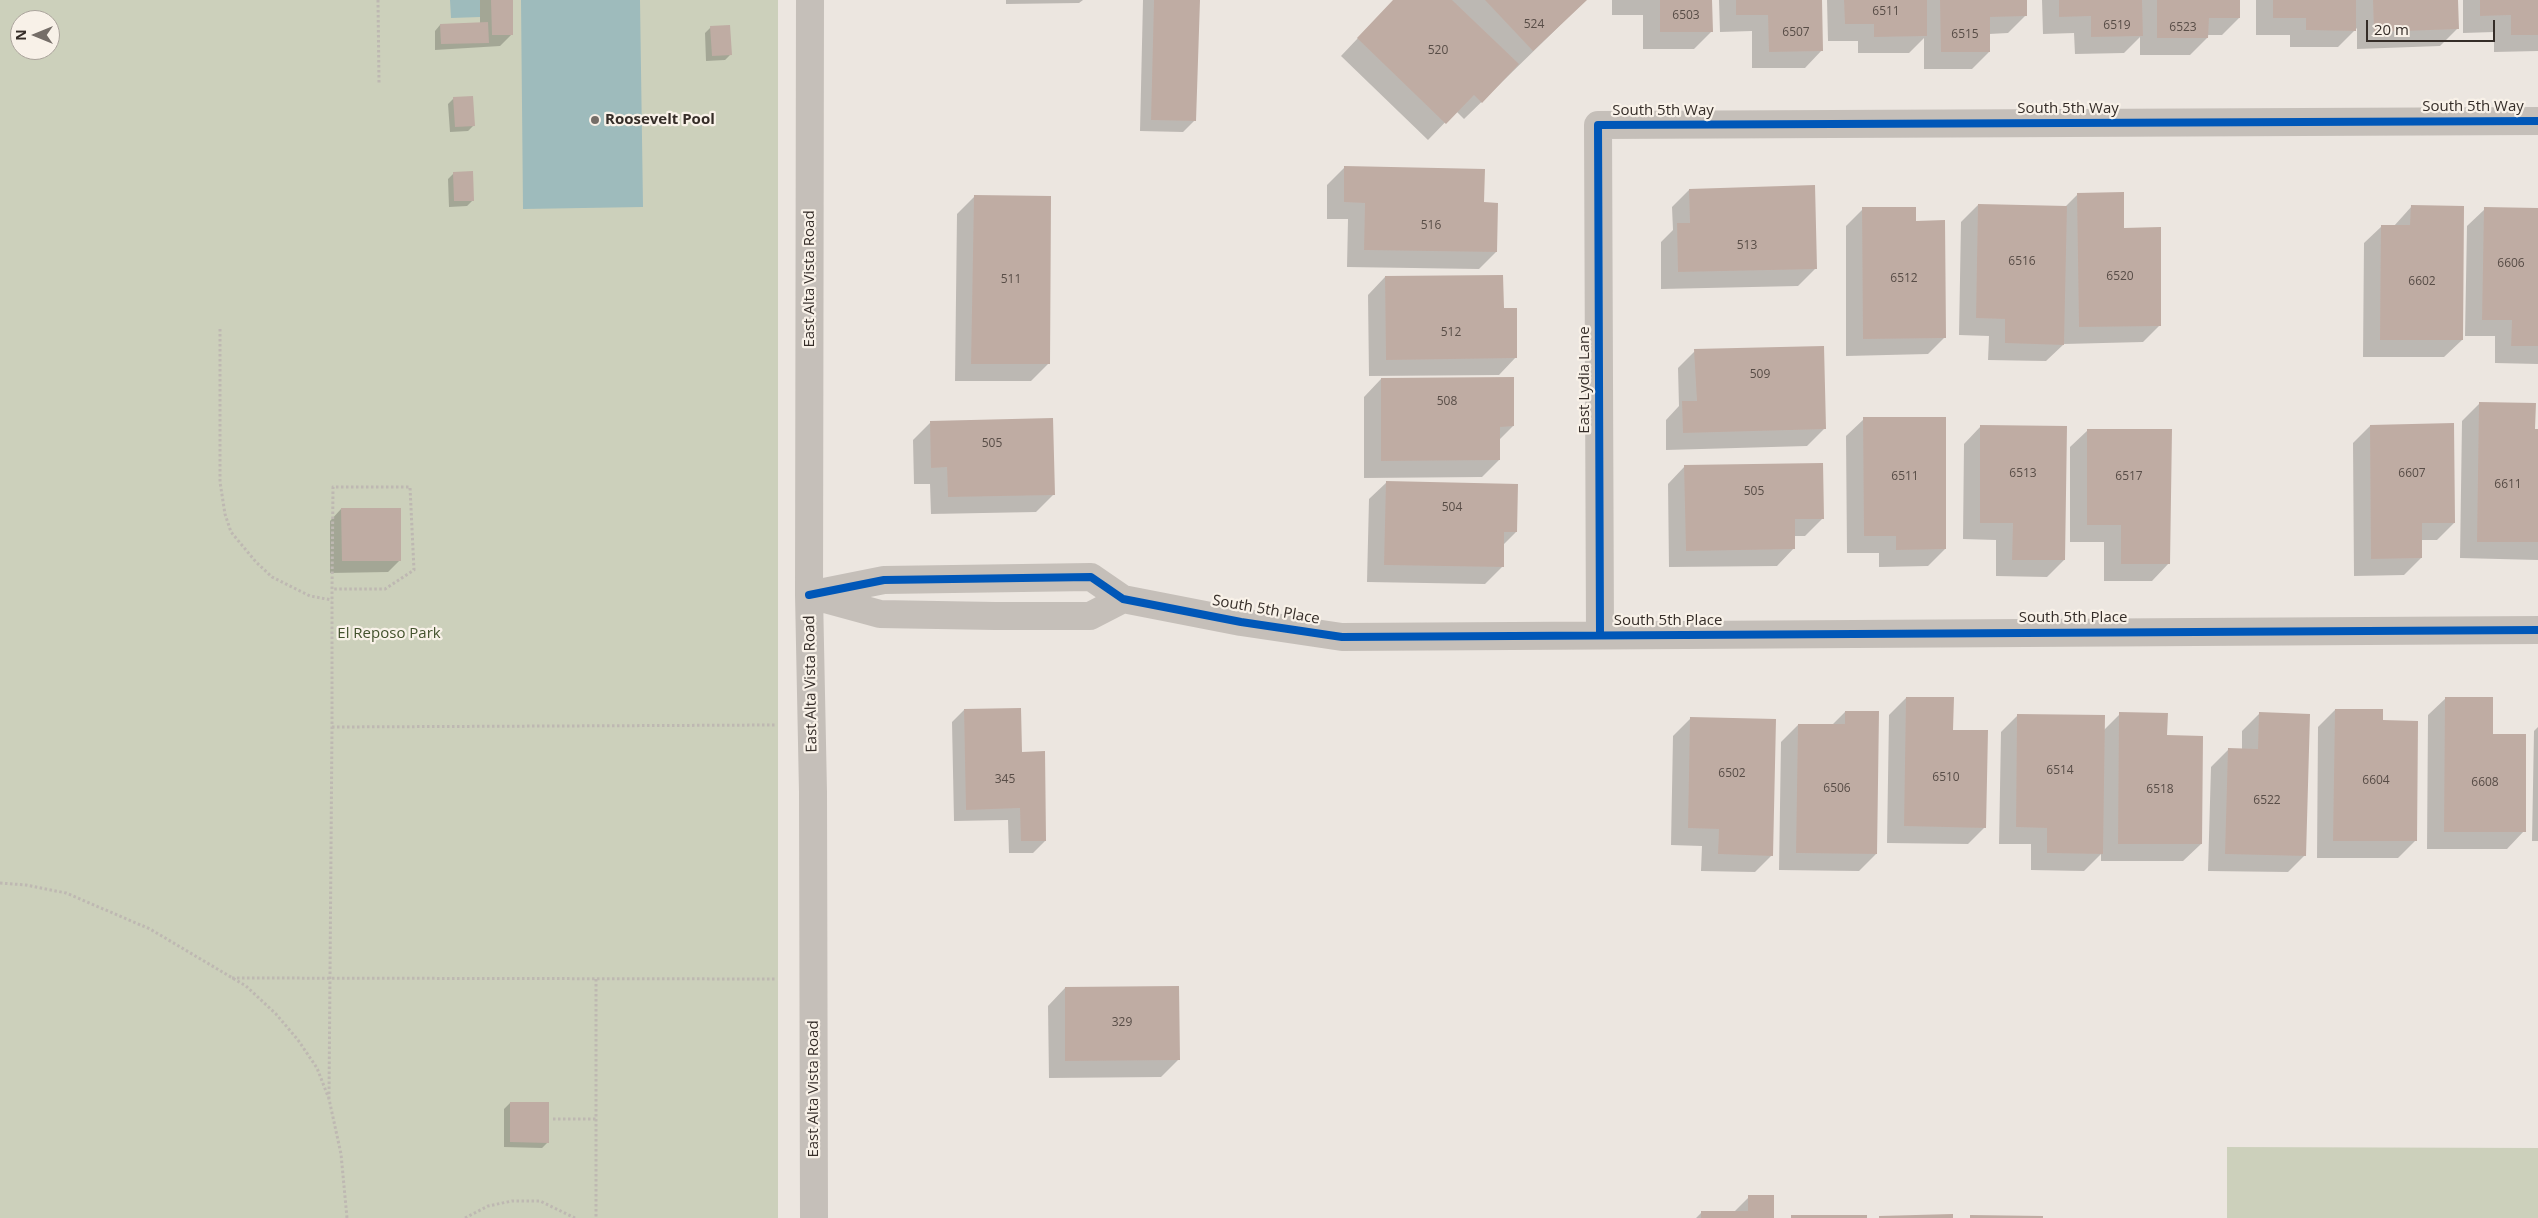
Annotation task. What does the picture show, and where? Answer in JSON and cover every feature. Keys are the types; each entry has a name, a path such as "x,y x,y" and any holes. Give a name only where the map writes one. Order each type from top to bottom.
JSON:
{"street":[{"name":"East Alta Vista Road","path":"810,0 809,595 814,980 814,1218"},
{"name":"South 5th Way","path":"1598,125 2538,121"},
{"name":"East Lydia Lane","path":"1598,125 1600,635"},
{"name":"South 5th Place","path":"809,595 884,580 1091,578 1123,599 1241,622 1342,637 2538,630"},
{"path":"995,616 996,579"},
{"path":"809,595 880,614 995,616 1090,616 1123,599"}],"path":[{"path":"378,0 379,83"},
{"path":"220,328 220,482 225,514 231,532 256,562 272,577 310,596 332,600"},
{"path":"329,1099 332,727 332,589 333,487 410,487 414,570 385,589 332,589"},
{"path":"332,727 811,725"},
{"path":"0,883 26,885 66,893 150,929 246,986 276,1014 298,1040 317,1068 329,1099 341,1154 347,1218"},
{"path":"232,978 814,980"},
{"path":"596,979 596,1218"},
{"path":"553,1119 596,1119"},
{"path":"465,1218 488,1206 512,1201 540,1201 575,1218"}],"green space":[{"name":"El Reposo Park","path":"0,0 778,0 778,1218 0,1218"},
{"path":"2227,1147 2538,1148 2538,1218 2227,1218"}],"water":[{"path":"450,0 480,0 480,17 451,18"},
{"path":"521,0 640,0 643,207 523,209"}],"building":[{"path":"491,0 513,0 513,35 492,35"},
{"path":"1154,0 1200,0 1196,121 1151,120"},
{"path":"1393,0 1452,0 1519,64 1482,103 1474,95 1446,124 1357,38"},
{"path":"1485,0 1587,0 1533,51"},
{"path":"1660,0 1712,0 1713,32 1660,32"},
{"path":"1736,0 1822,0 1823,51 1769,52 1768,15 1736,15"},
{"path":"1844,0 1927,0 1927,36 1874,37 1874,24 1845,24"},
{"path":"1940,0 2027,0 2027,16 1990,17 1990,52 1941,52"},
{"path":"2059,0 2142,0 2143,36 2091,37 2091,16 2059,17"},
{"path":"2157,0 2240,0 2240,18 2209,18 2208,38 2157,38"},
{"path":"2273,0 2356,0 2356,31 2306,30 2306,18 2273,18"},
{"path":"2373,0 2458,0 2459,29 2374,32"},
{"path":"2480,0 2538,0 2538,35 2511,35 2511,15 2480,16"},
{"path":"488,22 489,43 441,44 440,24"},
{"path":"730,25 732,55 712,56 710,26"},
{"path":"473,96 475,126 455,127 453,97"},
{"path":"1344,166 1485,169 1484,202 1498,203 1497,252 1364,250 1365,203 1344,202"},
{"path":"473,171 474,201 454,201 453,172"},
{"path":"1815,185 1817,269 1678,272 1677,223 1690,223 1689,189"},
{"path":"2124,192 2124,228 2161,227 2161,326 2079,327 2077,193"},
{"path":"974,195 1051,196 1050,364 971,364"},
{"path":"1978,204 2067,206 2064,345 2005,343 2005,319 1976,318"},
{"path":"2411,205 2464,206 2463,340 2380,340 2381,225 2410,225"},
{"path":"1862,207 1916,207 1916,221 1945,220 1946,338 1863,339"},
{"path":"2484,207 2538,208 2538,346 2511,346 2512,320 2482,320"},
{"path":"1503,275 1504,308 1517,308 1517,358 1386,360 1385,276"},
{"path":"1824,346 1826,429 1683,433 1682,401 1697,401 1694,349"},
{"path":"1514,377 1514,426 1500,427 1500,460 1381,461 1381,378"},
{"path":"2479,402 2536,403 2535,429 2538,429 2538,542 2477,542"},
{"path":"1863,417 1946,417 1946,549 1896,550 1896,536 1864,536"},
{"path":"1053,418 1055,495 948,497 947,467 931,468 930,421"},
{"path":"2454,423 2455,523 2422,523 2422,558 2371,559 2370,425"},
{"path":"1980,425 2067,426 2065,560 2012,560 2013,523 1980,523"},
{"path":"2087,429 2172,429 2170,564 2121,564 2121,525 2087,525"},
{"path":"1823,463 1824,519 1795,519 1795,549 1686,551 1684,465"},
{"path":"1386,481 1518,484 1517,532 1504,532 1504,567 1384,565"},
{"path":"341,508 401,508 401,561 342,561"},
{"path":"1906,697 1954,697 1953,730 1988,730 1986,828 1904,826"},
{"path":"2445,697 2493,697 2493,734 2526,734 2526,832 2444,832"},
{"path":"1021,708 1022,752 1045,751 1046,841 1021,841 1020,808 966,810 964,709"},
{"path":"2335,709 2383,709 2383,720 2418,721 2417,841 2333,841"},
{"path":"1845,711 1879,711 1877,854 1796,853 1798,724 1845,724"},
{"path":"2119,712 2168,713 2167,735 2203,736 2202,844 2118,844"},
{"path":"2259,712 2310,714 2306,856 2225,854 2228,748 2258,749"},
{"path":"2017,714 2105,715 2103,854 2047,853 2047,828 2016,827"},
{"path":"1690,717 1776,719 1773,856 1718,854 1719,829 1688,828"},
{"path":"1179,986 1180,1060 1065,1061 1065,987"},
{"path":"510,1102 549,1102 549,1143 510,1142"},
{"path":"1748,1195 1774,1195 1774,1218 1701,1218 1701,1211 1748,1211"},
{"path":"1953,1214 1953,1218 1879,1218 1879,1216"},
{"path":"1791,1215 1867,1215 1867,1218 1791,1218"},
{"path":"1970,1215 2043,1216 2043,1218 1970,1218"}],"cycle path":[{"path":"1600,635 1598,125 2538,121"},
{"path":"809,595 884,580 1091,577 1123,599 1241,622 1342,637 2538,630"}],"place":[{"name":"Roosevelt Pool","path":"595,120"}]}
